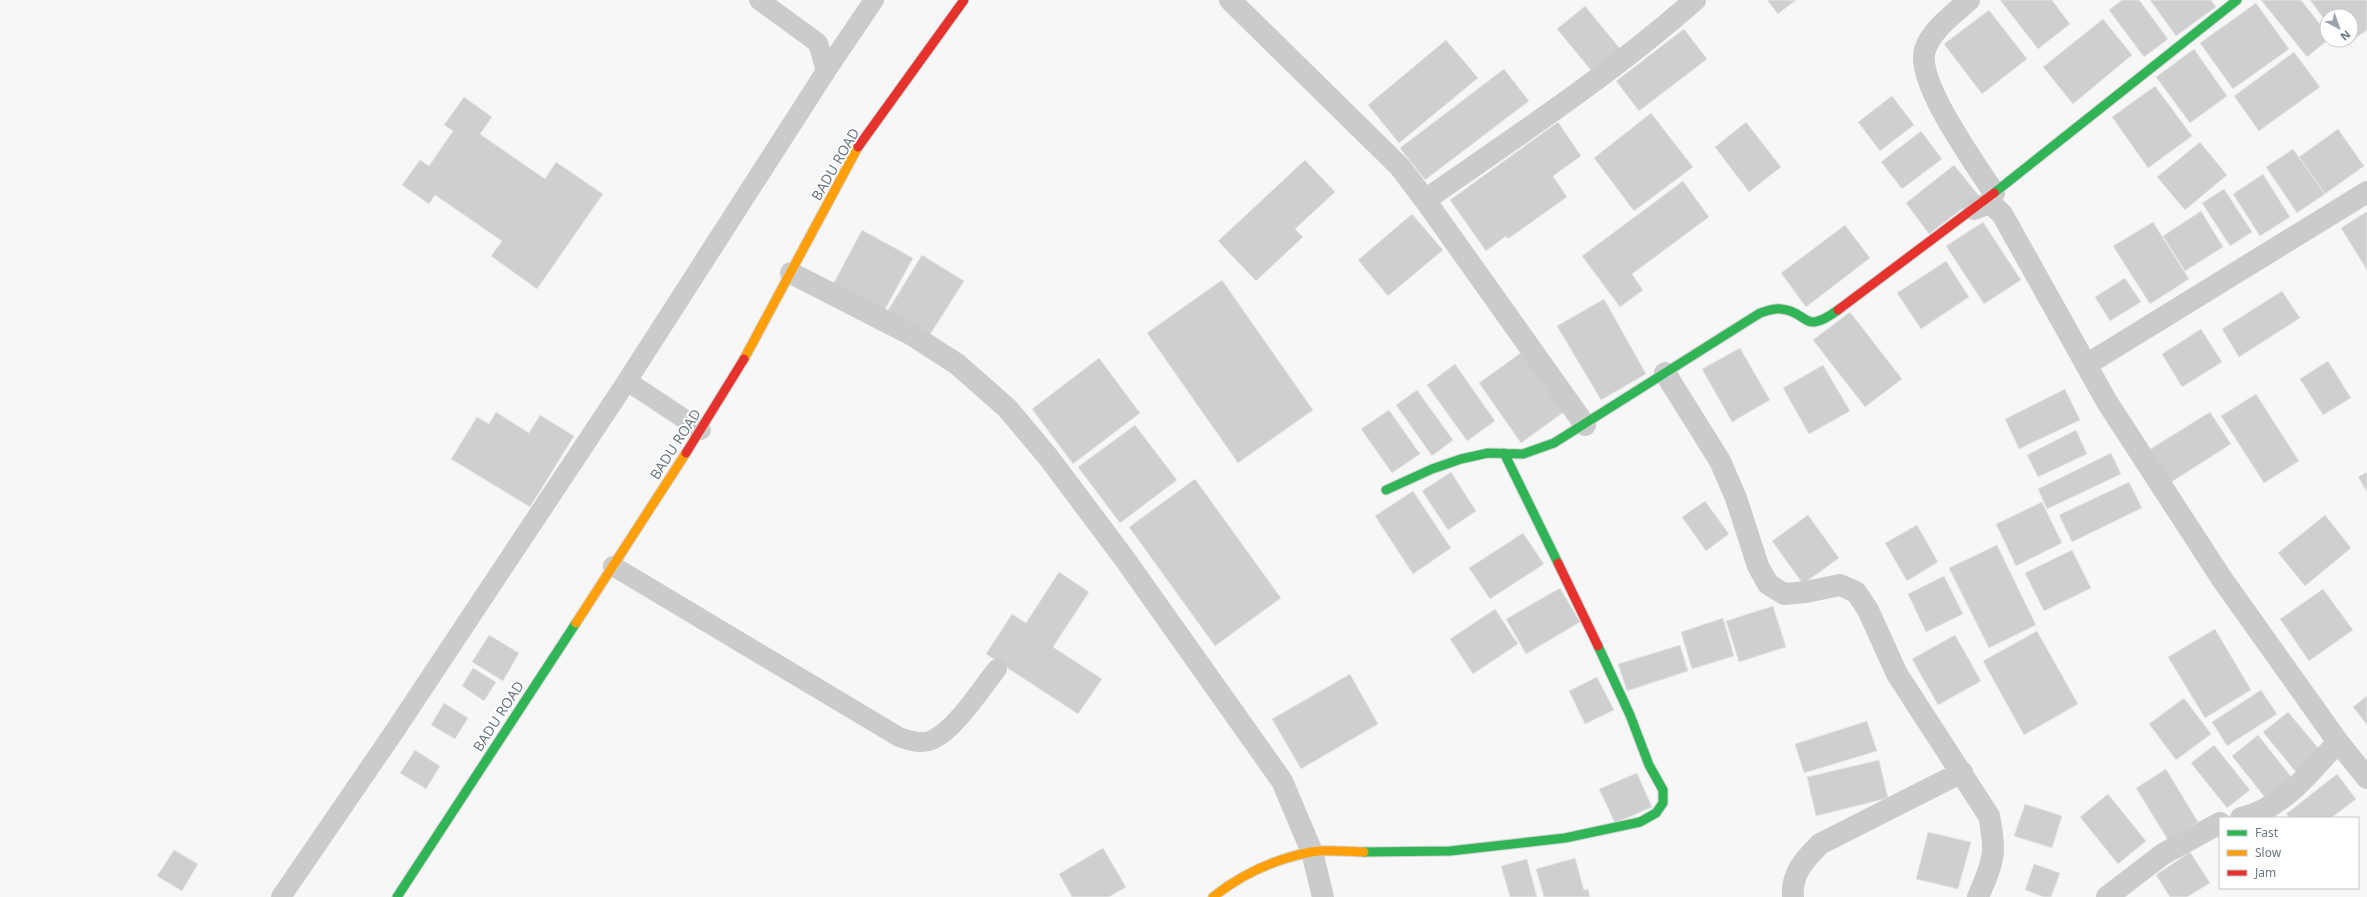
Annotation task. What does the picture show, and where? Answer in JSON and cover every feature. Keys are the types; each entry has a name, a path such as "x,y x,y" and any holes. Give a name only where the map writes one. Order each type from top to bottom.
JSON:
{"street":[{"name":"BADU ROAD","path":"397,897 702,430 754,342 860,144 964,0"},
{"path":"1230,0 1400,167 1585,425"},
{"path":"1425,200 1578,93 1695,0"},
{"path":"1969,0 1934,34 1925,51 1925,71 1931,91 1994,193"},
{"path":"1386,490 1432,469 1461,459 1488,452 1523,454 1554,443 1760,314 1772,308 1782,308 1792,312 1804,322 1814,324 1825,319 1974,209 2237,0"},
{"path":"2086,366 2367,192"},
{"path":"1974,209 1990,203 2002,214 2107,402 2222,579 2338,742 2367,778"},
{"path":"791,273 912,335 957,364 1007,408 1049,458 1124,558 1258,745 1282,781 1312,852 1323,897"},
{"path":"1665,373 1720,461 1736,498 1758,566 1768,584 1784,594 1806,592 1840,585 1856,592 1868,610 1897,674 1962,772 1989,816 1995,843 1994,858 1978,897"},
{"path":"1213,897 1227,886 1262,866 1312,852 1450,851 1565,838 1640,822 1656,813 1663,803 1663,790 1649,764 1606,661 1504,453"},
{"path":"2244,817 2270,808 2289,795 2338,742"},
{"path":"1793,897 1792,884 1802,862 1820,844 1962,772"},
{"path":"2107,897 2163,854 2219,824"}],"lane":[{"path":"759,0 818,44 826,71"},
{"path":"281,897 394,732 627,381 826,71 874,0"},
{"path":"627,381 702,430"},
{"path":"613,566 899,737 915,742 931,740 945,731 997,669"}],"building":[{"path":"1767,0 1796,0 1778,14"},
{"path":"2000,0 2052,0 2070,24 2038,49"},
{"path":"2122,0 2139,0 2168,39 2144,57 2109,10"},
{"path":"2150,0 2211,0 2216,7 2176,36"},
{"path":"2261,0 2301,0 2319,23 2319,47 2307,57"},
{"path":"2310,0 2367,0 2367,30 2359,36 2359,8 2319,8 2319,12"},
{"path":"2256,3 2289,49 2233,89 2200,43"},
{"path":"1585,6 1622,51 1594,74 1557,29"},
{"path":"1989,10 2027,59 1982,94 1944,44"},
{"path":"2103,19 2132,55 2073,104 2043,67"},
{"path":"1684,29 1707,59 1639,111 1616,81"},
{"path":"1446,40 1478,78 1399,143 1368,105"},
{"path":"2194,49 2227,96 2190,123 2156,77"},
{"path":"2294,52 2320,87 2259,131 2234,96"},
{"path":"1504,69 1529,101 1425,180 1400,148"},
{"path":"2155,86 2192,136 2148,168 2112,117"},
{"path":"1892,96 1914,125 1880,151 1858,122"},
{"path":"464,97 492,117 480,134 545,179 556,162 603,194 537,289 491,256 502,241 435,195 429,204 402,185 420,160 429,166 453,131 444,125"},
{"path":"1651,113 1693,167 1634,211 1594,158"},
{"path":"1558,122 1581,156 1553,176 1567,197 1508,239 1506,236 1486,251 1450,200"},
{"path":"1746,122 1781,167 1749,192 1715,147"},
{"path":"2338,129 2364,166 2325,194 2299,157"},
{"path":"1921,131 1942,159 1902,189 1881,162"},
{"path":"2200,142 2227,175 2185,210 2157,177"},
{"path":"2293,149 2325,194 2297,213 2266,167"},
{"path":"1305,160 1335,192 1295,229 1303,237 1256,281 1218,241"},
{"path":"1954,165 1979,196 1929,234 1906,203"},
{"path":"2263,174 2290,217 2260,236 2233,194"},
{"path":"1683,181 1709,217 1632,274 1643,290 1620,307 1582,256"},
{"path":"2224,189 2252,232 2230,246 2202,203"},
{"path":"2201,211 2223,247 2185,271 2163,236"},
{"path":"2366,212 2367,214 2367,270 2341,228"},
{"path":"1412,214 1443,250 1388,296 1358,260"},
{"path":"1983,222 2021,280 1984,304 1946,246"},
{"path":"2153,222 2189,279 2150,304 2113,246"},
{"path":"1845,225 1870,258 1806,307 1781,273"},
{"path":"862,230 913,258 881,317 830,290"},
{"path":"922,255 964,281 926,341 885,315"},
{"path":"1946,261 1969,297 1921,329 1897,293"},
{"path":"2125,278 2141,302 2110,321 2095,297"},
{"path":"1222,280 1313,410 1238,463 1147,333"},
{"path":"2282,291 2300,318 2239,357 2222,329"},
{"path":"1604,299 1646,374 1601,400 1557,326"},
{"path":"1850,312 1902,379 1865,407 1813,340"},
{"path":"2201,329 2222,362 2182,387 2162,354"},
{"path":"1740,348 1770,400 1732,422 1702,369"},
{"path":"1522,352 1564,412 1521,443 1479,383"},
{"path":"1099,358 1140,413 1073,464 1032,409"},
{"path":"2328,361 2351,398 2323,415 2300,379"},
{"path":"1455,364 1495,421 1467,441 1427,385"},
{"path":"1823,365 1850,411 1809,434 1783,388"},
{"path":"2065,389 2080,420 2019,449 2005,419"},
{"path":"1417,390 1453,440 1432,456 1396,405"},
{"path":"2256,394 2299,461 2264,483 2221,416"},
{"path":"1389,410 1420,454 1392,473 1361,429"},
{"path":"496,412 529,433 540,415 574,436 530,507 451,459 477,417 489,424"},
{"path":"2210,412 2231,444 2165,486 2144,453"},
{"path":"1135,425 1177,480 1120,523 1078,467"},
{"path":"2076,430 2087,454 2038,477 2027,455"},
{"path":"2111,453 2121,474 2047,509 2038,489"},
{"path":"1451,472 1476,511 1448,530 1422,491"},
{"path":"2367,472 2367,492 2358,477"},
{"path":"1195,479 1281,598 1215,646 1129,527"},
{"path":"2129,482 2142,508 2072,542 2059,515"},
{"path":"1413,491 1451,548 1413,574 1375,516"},
{"path":"1705,501 1729,534 1706,551 1682,517"},
{"path":"2042,502 2062,543 2016,566 1996,524"},
{"path":"1808,515 1839,558 1803,584 1772,541"},
{"path":"2325,515 2351,548 2305,586 2278,553"},
{"path":"1917,525 1938,562 1907,581 1885,543"},
{"path":"1523,533 1544,564 1490,599 1469,568"},
{"path":"1997,545 2036,625 1989,648 1949,568"},
{"path":"2072,550 2091,588 2044,611 2025,573"},
{"path":"1059,572 1089,592 1053,647 1102,679 1078,714 986,654 1012,614 1026,623"},
{"path":"1944,576 1963,614 1926,632 1908,594"},
{"path":"1560,588 1580,622 1526,654 1506,619"},
{"path":"2323,589 2353,630 2309,661 2280,619"},
{"path":"1773,606 1786,647 1739,662 1726,621"},
{"path":"1495,609 1518,644 1473,674 1450,639"},
{"path":"1723,618 1734,656 1692,669 1681,632"},
{"path":"2215,629 2251,690 2205,718 2168,657"},
{"path":"2037,631 2078,704 2024,735 1983,661"},
{"path":"489,635 519,653 503,681 472,662"},
{"path":"1955,635 1981,681 1938,705 1912,659"},
{"path":"1680,645 1688,671 1627,691 1618,664"},
{"path":"473,668 496,682 484,701 462,686"},
{"path":"1350,674 1378,724 1301,769 1272,719"},
{"path":"1597,677 1614,710 1585,724 1569,691"},
{"path":"2261,690 2277,714 2227,746 2212,722"},
{"path":"2367,696 2367,725 2353,707"},
{"path":"2184,698 2211,734 2176,760 2149,724"},
{"path":"444,703 468,718 455,739 431,725"},
{"path":"2288,712 2324,755 2299,776 2263,732"},
{"path":"1867,721 1877,751 1804,773 1795,744"},
{"path":"2258,735 2293,779 2267,800 2232,756"},
{"path":"2214,745 2250,790 2227,808 2191,763"},
{"path":"415,750 440,766 426,789 400,773"},
{"path":"1879,760 1888,798 1816,816 1807,777"},
{"path":"2166,769 2198,822 2168,840 2136,788"},
{"path":"1637,773 1652,807 1615,823 1599,789"},
{"path":"2337,774 2356,799 2332,817 2289,817 2286,814"},
{"path":"2108,794 2146,841 2118,864 2080,817"},
{"path":"2025,804 2062,816 2052,848 2014,836"},
{"path":"1928,832 1971,842 1958,889 1916,879"},
{"path":"1103,848 1126,887 1109,897 1072,897 1059,874"},
{"path":"174,850 198,864 182,891 157,876"},
{"path":"2190,852 2210,883 2187,897 2170,897 2156,875"},
{"path":"1575,858 1584,890 1588,889 1590,897 1544,897 1536,869"},
{"path":"1527,859 1537,897 1510,897 1501,866"},
{"path":"2034,864 2060,873 2051,897 2044,897 2025,890"}],"traffic: fast":[{"path":"1994,193 2237,0"},
{"path":"1386,490 1432,469 1461,459 1488,453 1523,454 1554,443 1760,313 1773,309 1781,309 1790,311 1812,322 1826,318 1838,310"},
{"path":"1504,453 1558,563"},
{"path":"397,897 576,623"},
{"path":"1364,852 1450,851 1565,838 1640,822 1656,813 1663,803 1663,790 1649,765 1630,715 1598,646"}],"traffic: slow":[{"path":"744,359 858,147"},
{"path":"576,623 686,453"},
{"path":"1213,897 1235,881 1259,868 1298,855 1317,851 1364,852"}],"traffic: jam":[{"path":"858,147 964,0"},
{"path":"1838,310 1994,193"},
{"path":"686,453 744,359"},
{"path":"1558,563 1598,646"}]}
